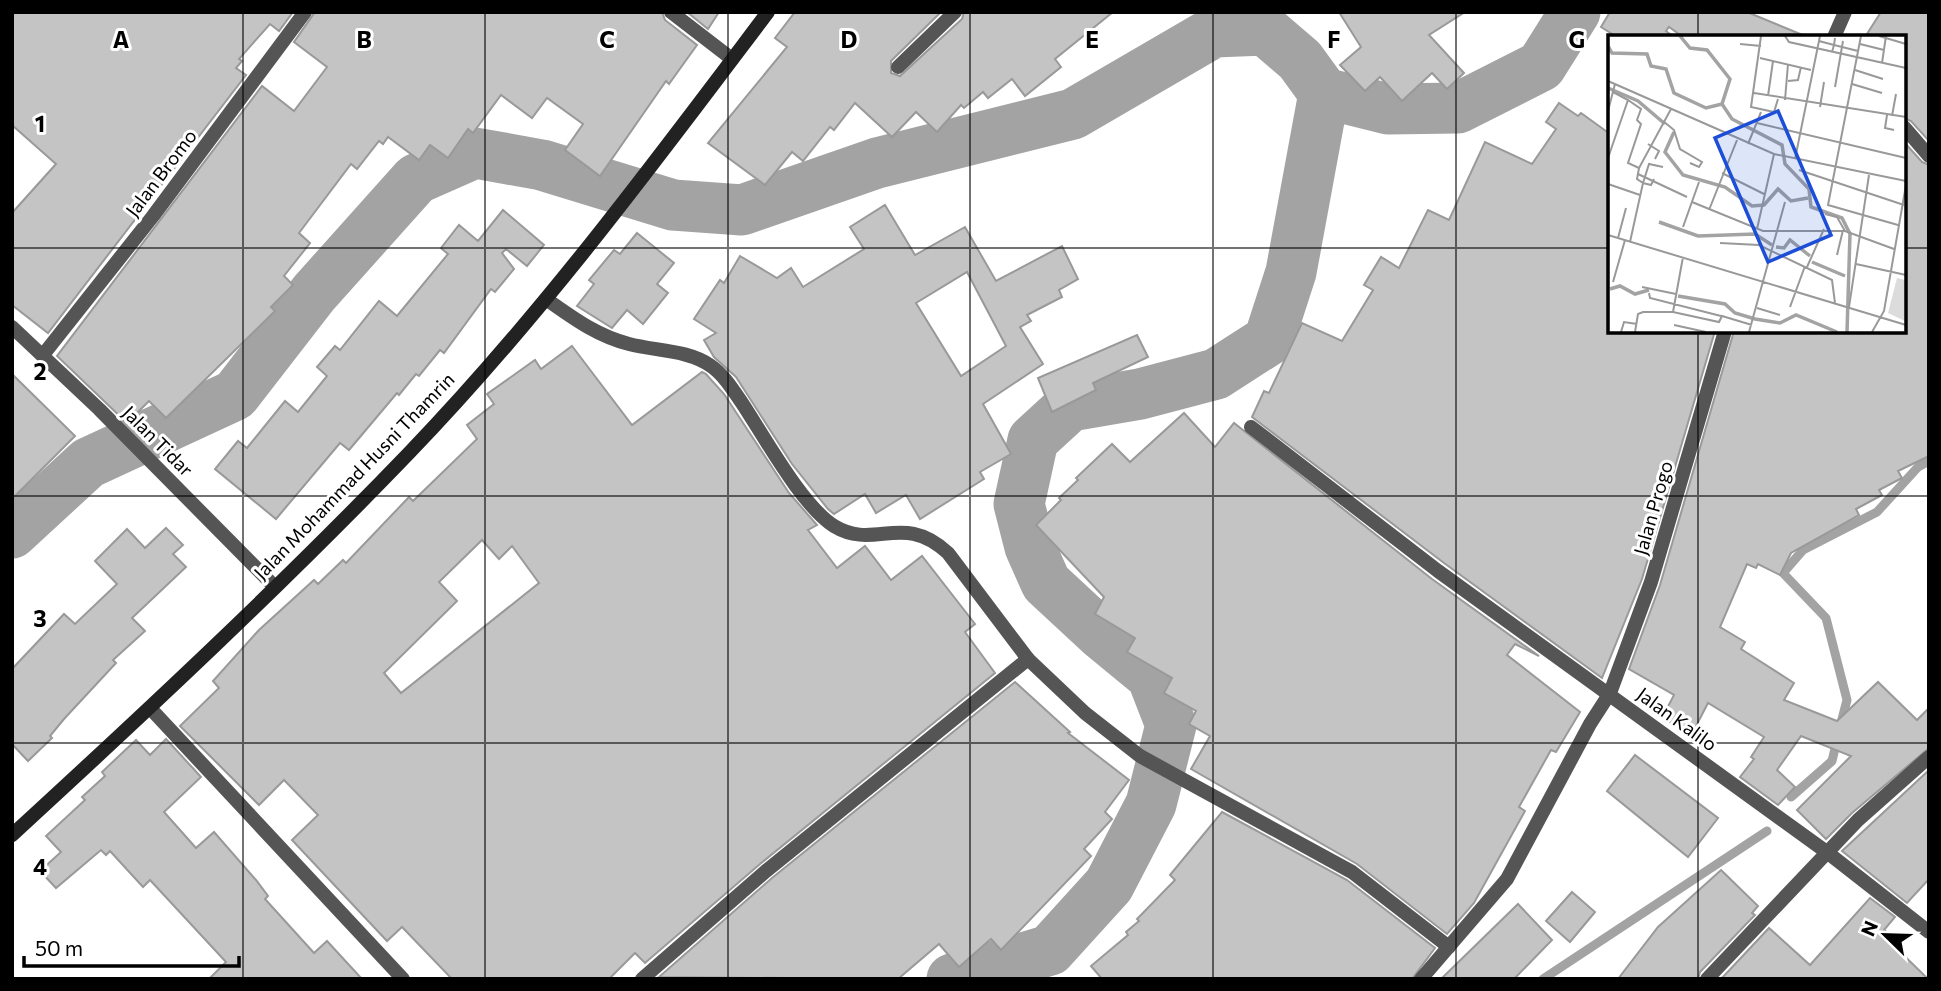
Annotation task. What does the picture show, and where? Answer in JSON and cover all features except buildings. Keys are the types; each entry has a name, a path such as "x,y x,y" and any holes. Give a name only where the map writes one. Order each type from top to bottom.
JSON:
{"street":[{"name":"Jalan Bromo","path":"43,355 153,216 305,12"},
{"path":"671,12 733,59"},
{"name":"Jalan Mohammad Husni Thamrin","path":"12,835 150,708 410,452 573,266 643,179 768,12"},
{"path":"898,67 955,12"},
{"path":"1835,35 1845,12"},
{"path":"1906,129 1929,156"},
{"path":"546,299 596,333 630,345 687,355 712,366 738,397 804,496 826,519 845,531 856,534 913,532 934,541 954,561 1028,659 1065,697 1140,756 1352,872 1449,947"},
{"name":"Jalan Tidar","path":"12,327 100,410 274,586"},
{"name":"Jalan Progo","path":"1610,693 1651,582 1725,332"},
{"path":"1251,427 1438,571 1610,693"},
{"path":"642,979 766,871 1028,659"},
{"name":"Jalan Kalilo","path":"1421,979 1507,879 1590,724 1610,693 1828,853 1929,932"},
{"path":"150,708 403,979"},
{"path":"1707,979 1858,820 1929,757"}],"waterway":[{"path":"12,533 88,463 235,395 314,293 416,179 475,153 542,165 673,205 742,210 877,163 1073,114 1214,32 1265,30 1300,60 1324,93 1388,109 1458,108 1541,66 1575,12"},
{"path":"952,979 1050,950 1109,885 1151,804 1171,725 1152,676 1046,583 1030,547 1019,504 1033,440 1070,406 1140,394 1216,374 1269,340 1291,272 1324,93"},
{"path":"1840,727 1847,700 1826,618 1783,573 1803,550 1877,512 1918,467 1929,461"},
{"path":"1791,797 1832,761 1837,740"},
{"path":"1543,979 1767,831"}]}
